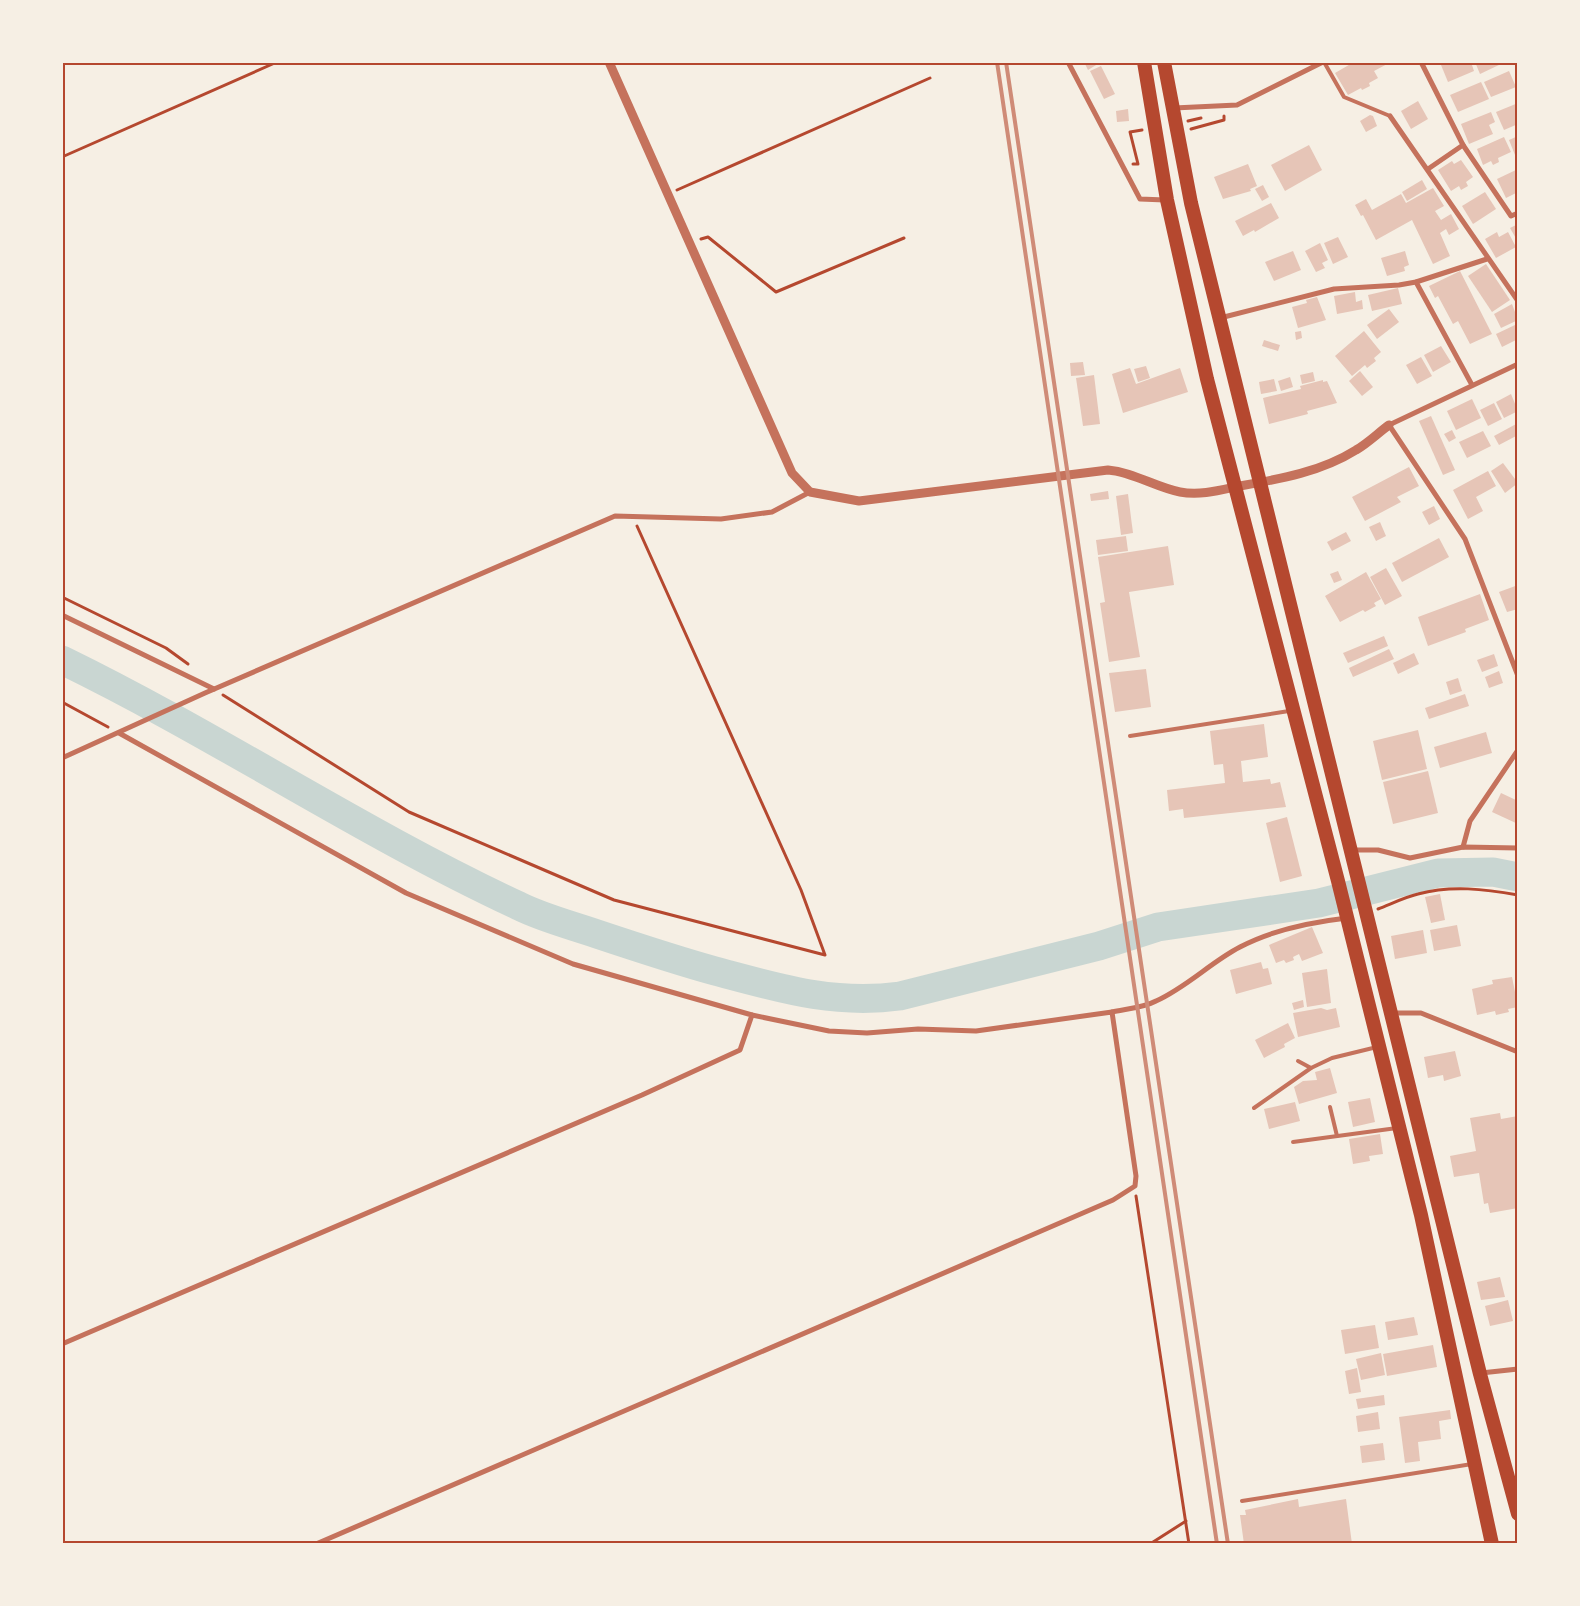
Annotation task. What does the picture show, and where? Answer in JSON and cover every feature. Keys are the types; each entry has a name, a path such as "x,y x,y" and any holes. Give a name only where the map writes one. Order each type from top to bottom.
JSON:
{"highway":[{"path":"1144,62 1168,200 1207,380 1294,710 1379,1046 1445,1321 1492,1544"},
{"path":"1164,62 1171,108 1191,203 1480,1374 1518,1514"}],"street":[{"path":"608,62 792,473 810,492 859,501 1108,470 1117,471 1152,485 1182,493 1213,492 1288,477 1317,468 1355,450 1389,425 1518,364"},
{"path":"1068,62 1140,199 1168,200"},
{"path":"1171,108 1237,105 1324,62"},
{"path":"1421,62 1463,145 1511,216 1518,213"},
{"path":"1390,116 1428,169 1487,259 1518,301"},
{"path":"1428,169 1463,145"},
{"path":"1220,318 1334,289 1399,285 1416,282 1487,259"},
{"path":"1416,282 1472,385"},
{"path":"1389,425 1464,540 1518,676"},
{"path":"62,758 615,516 721,519 772,512 810,492"},
{"path":"62,615 214,690"},
{"path":"120,733 406,893 573,964 752,1015 829,1031 867,1033 918,1029 976,1031 1112,1012 1156,1002 1184,986 1240,947 1257,940 1347,916"},
{"path":"1463,847 1470,821 1518,750"},
{"path":"1351,850 1378,850 1410,858 1463,847 1518,848"},
{"path":"316,1544 1113,1200 1135,1186 1136,1176 1112,1012"},
{"path":"1390,1013 1421,1012 1518,1052"},
{"path":"62,1344 642,1095 740,1050 752,1015"},
{"path":"1480,1374 1518,1369"}],"lane":[{"path":"1324,62 1344,97 1390,116"},
{"path":"1130,736 1294,710"},
{"path":"1254,1108 1311,1068 1332,1058 1379,1046"},
{"path":"1298,1061 1311,1068"},
{"path":"1330,1107 1337,1136"},
{"path":"1293,1142 1399,1128"},
{"path":"1242,1502 1476,1464"}],"path":[{"path":"62,157 277,62"},
{"path":"667,194 930,78"},
{"path":"1198,128 1224,120 1223,114"},
{"path":"1194,120 1204,118"},
{"path":"1128,157 1133,165 1138,164 1130,132"},
{"path":"689,244 708,236 776,292 904,238"},
{"path":"214,690 409,812 614,900 825,955 801,890 633,516"},
{"path":"62,598 166,648 189,664"},
{"path":"62,702 120,733"},
{"path":"1366,912 1417,894 1443,889 1473,889 1518,895"},
{"path":"1135,1186 1189,1544"},
{"path":"1150,1544 1186,1521"}],"building":[{"path":"1084,62 1101,62 1088,70"},
{"path":"1354,62 1391,62 1374,71 1378,78 1369,83 1370,86 1362,90 1361,88 1348,95 1335,73"},
{"path":"1448,62 1471,62 1474,71 1448,82 1441,65"},
{"path":"1475,62 1500,62 1501,64 1480,74"},
{"path":"1101,66 1115,94 1104,99 1090,71"},
{"path":"1509,71 1516,87 1491,97 1484,82"},
{"path":"1481,82 1489,99 1458,112 1450,95"},
{"path":"1418,101 1428,119 1411,129 1401,111"},
{"path":"1518,103 1518,124 1504,130 1496,112"},
{"path":"1128,109 1129,121 1117,122 1116,111"},
{"path":"1491,112 1495,122 1489,125 1493,134 1469,144 1461,124"},
{"path":"1370,115 1373,116 1377,126 1366,132 1360,121"},
{"path":"1518,136 1518,160 1517,160 1509,140"},
{"path":"1504,137 1511,152 1498,158 1499,162 1493,165 1491,161 1483,165 1477,149"},
{"path":"1309,145 1322,170 1285,191 1271,165"},
{"path":"1461,160 1473,177 1466,182 1468,186 1461,190 1459,186 1451,191 1438,170 1452,161 1454,164"},
{"path":"1248,164 1257,186 1250,189 1251,191 1223,199 1214,177"},
{"path":"1518,169 1518,192 1506,198 1497,179"},
{"path":"1422,180 1427,189 1407,201 1402,192"},
{"path":"1263,185 1269,197 1262,201 1255,189"},
{"path":"1433,188 1444,206 1435,211 1441,220 1451,214 1459,229 1449,235 1446,229 1440,233 1450,256 1433,264 1412,220 1376,240 1363,215 1361,216 1355,205 1366,199 1372,210 1401,194 1406,203"},
{"path":"1485,192 1496,209 1473,224 1462,206"},
{"path":"1271,203 1279,218 1255,232 1254,230 1243,236 1235,221"},
{"path":"1518,224 1518,242 1510,228"},
{"path":"1497,232 1499,237 1508,232 1516,247 1496,258 1485,239"},
{"path":"1338,237 1348,257 1333,264 1324,243"},
{"path":"1320,243 1328,260 1322,263 1325,268 1316,272 1305,251"},
{"path":"1293,251 1301,270 1274,281 1265,262"},
{"path":"1405,251 1409,265 1404,267 1405,271 1387,276 1381,258"},
{"path":"1486,264 1510,300 1492,312 1468,276"},
{"path":"1460,271 1492,334 1470,344 1458,321 1453,324 1438,296 1435,298 1429,286"},
{"path":"1398,288 1402,304 1372,311 1368,295"},
{"path":"1355,292 1356,302 1362,300 1363,309 1337,314 1334,296"},
{"path":"1317,297 1326,320 1298,328 1292,307 1307,303 1306,300"},
{"path":"1512,304 1518,320 1501,328 1494,314"},
{"path":"1389,309 1399,322 1377,339 1367,325"},
{"path":"1515,325 1518,339 1502,347 1496,334"},
{"path":"1301,331 1302,338 1296,340 1295,332"},
{"path":"1364,331 1381,352 1374,358 1376,361 1367,368 1365,365 1352,376 1335,356"},
{"path":"1264,340 1280,345 1278,351 1262,346"},
{"path":"1441,346 1451,362 1433,372 1424,355"},
{"path":"1421,357 1432,376 1417,384 1406,365"},
{"path":"1083,362 1085,375 1071,376 1070,363"},
{"path":"1146,366 1150,378 1138,382 1134,369"},
{"path":"1130,368 1136,384 1180,368 1188,392 1123,413 1112,374"},
{"path":"1360,371 1373,387 1362,396 1349,381"},
{"path":"1313,372 1315,381 1302,384 1300,375"},
{"path":"1094,375 1100,424 1083,426 1076,378"},
{"path":"1290,377 1293,387 1281,391 1278,381"},
{"path":"1274,379 1277,391 1261,394 1259,382"},
{"path":"1323,380 1323,382 1327,381 1337,403 1307,411 1308,414 1269,424 1263,398 1301,389 1300,386"},
{"path":"1511,394 1518,411 1504,418 1496,402"},
{"path":"1472,399 1481,418 1456,430 1447,411"},
{"path":"1494,403 1502,419 1488,426 1480,410"},
{"path":"1431,416 1455,470 1443,475 1419,421"},
{"path":"1518,423 1518,435 1499,445 1494,436"},
{"path":"1452,430 1456,438 1449,442 1444,434"},
{"path":"1483,431 1491,446 1467,458 1459,442"},
{"path":"1503,463 1518,483 1505,493 1491,471"},
{"path":"1409,467 1419,486 1397,497 1401,502 1365,521 1352,497"},
{"path":"1488,471 1496,486 1476,497 1483,511 1468,519 1453,490"},
{"path":"1108,491 1109,499 1091,501 1090,494"},
{"path":"1128,494 1133,533 1121,535 1116,496"},
{"path":"1434,506 1440,519 1429,525 1422,512"},
{"path":"1380,522 1386,536 1376,541 1369,527"},
{"path":"1346,532 1351,541 1332,551 1327,542"},
{"path":"1126,536 1128,551 1098,555 1096,540"},
{"path":"1439,538 1449,557 1402,582 1392,563"},
{"path":"1168,546 1174,585 1129,592 1140,657 1109,662 1100,603 1105,602 1098,557"},
{"path":"1386,568 1402,596 1385,605 1370,577"},
{"path":"1338,571 1342,580 1334,583 1330,574"},
{"path":"1366,572 1381,599 1374,603 1376,606 1365,612 1363,610 1340,622 1325,596"},
{"path":"1518,585 1518,609 1507,612 1499,592"},
{"path":"1480,594 1489,620 1465,629 1466,632 1428,646 1418,617"},
{"path":"1384,636 1388,646 1348,663 1343,653"},
{"path":"1389,649 1394,659 1353,677 1349,668"},
{"path":"1414,653 1419,664 1398,674 1393,663"},
{"path":"1494,654 1498,666 1482,672 1477,660"},
{"path":"1146,669 1151,707 1115,712 1109,673"},
{"path":"1499,671 1503,683 1489,688 1485,677"},
{"path":"1458,678 1462,691 1450,695 1446,682"},
{"path":"1465,694 1469,706 1429,719 1425,708"},
{"path":"1264,724 1268,757 1241,761 1243,782 1270,779 1271,784 1280,782 1286,807 1184,818 1183,809 1169,811 1167,790 1225,783 1223,764 1214,765 1210,731"},
{"path":"1418,730 1427,769 1382,780 1373,741"},
{"path":"1486,732 1492,753 1440,768 1434,747"},
{"path":"1428,771 1438,813 1393,824 1383,782"},
{"path":"1501,793 1518,801 1518,824 1492,812"},
{"path":"1287,817 1302,876 1280,882 1266,823"},
{"path":"1440,894 1445,920 1431,923 1425,897"},
{"path":"1457,925 1461,946 1434,951 1430,930"},
{"path":"1312,927 1323,953 1302,961 1299,954 1293,957 1294,960 1286,963 1284,960 1276,963 1269,945"},
{"path":"1423,930 1427,953 1395,959 1391,936"},
{"path":"1261,962 1263,969 1268,968 1272,984 1236,994 1230,970"},
{"path":"1327,969 1331,1003 1307,1007 1302,973"},
{"path":"1512,977 1518,1007 1508,1009 1509,1012 1496,1015 1495,1011 1477,1015 1472,989 1493,984 1492,980"},
{"path":"1303,1000 1304,1007 1294,1010 1292,1003"},
{"path":"1321,1008 1327,1010 1336,1008 1340,1027 1298,1037 1293,1013"},
{"path":"1288,1023 1295,1038 1284,1044 1285,1047 1264,1058 1255,1040"},
{"path":"1455,1051 1461,1076 1444,1081 1443,1075 1428,1078 1424,1057"},
{"path":"1330,1068 1337,1093 1299,1104 1294,1087 1303,1081 1317,1080 1315,1072"},
{"path":"1370,1098 1375,1122 1353,1127 1348,1102"},
{"path":"1295,1102 1300,1121 1269,1129 1264,1109"},
{"path":"1500,1113 1501,1119 1518,1116 1518,1208 1490,1213 1488,1203 1484,1204 1479,1173 1454,1177 1450,1156 1476,1151 1470,1118"},
{"path":"1380,1134 1383,1154 1369,1156 1370,1161 1353,1164 1349,1139"},
{"path":"1500,1277 1505,1297 1481,1300 1477,1282"},
{"path":"1508,1300 1513,1321 1490,1326 1485,1306"},
{"path":"1414,1317 1418,1335 1388,1340 1385,1322"},
{"path":"1375,1325 1379,1348 1345,1354 1341,1330"},
{"path":"1433,1345 1437,1367 1387,1376 1383,1354"},
{"path":"1381,1353 1385,1375 1361,1380 1356,1359"},
{"path":"1357,1368 1361,1392 1349,1394 1345,1371"},
{"path":"1384,1395 1385,1405 1358,1409 1356,1399"},
{"path":"1450,1410 1451,1419 1439,1421 1441,1439 1418,1442 1420,1461 1405,1463 1399,1417"},
{"path":"1378,1412 1380,1429 1358,1432 1356,1416"},
{"path":"1383,1443 1385,1460 1362,1463 1360,1446"},
{"path":"1298,1499 1299,1507 1346,1499 1352,1544 1244,1544 1240,1515 1246,1515 1245,1510"}],"waterway":[{"path":"62,660 177,720 403,847 461,878 528,910 715,971 784,989 829,997 875,998 900,996 1099,946 1158,927 1319,903 1438,873 1493,872 1518,877"}],"railway":[{"path":"997,62 1217,1544"},
{"path":"1006,62 1228,1544"}]}
